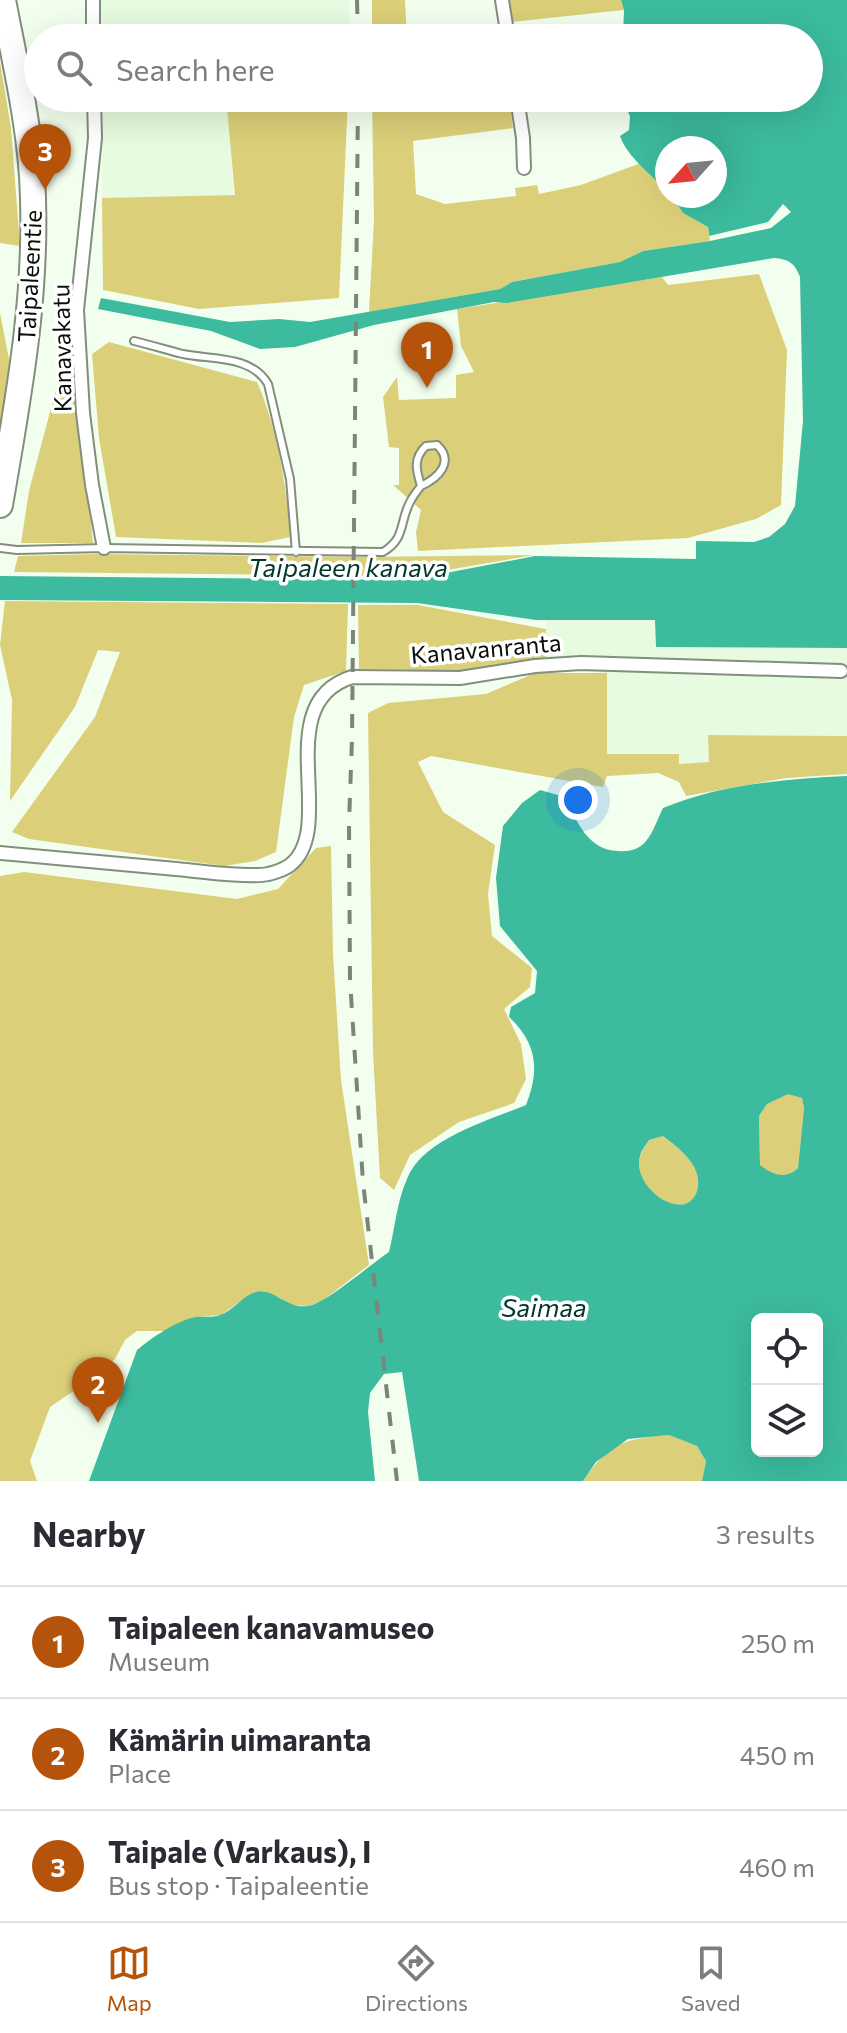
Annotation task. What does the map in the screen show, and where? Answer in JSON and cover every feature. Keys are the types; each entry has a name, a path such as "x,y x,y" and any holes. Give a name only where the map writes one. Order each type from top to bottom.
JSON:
{"highway":[{"name":"Taipaleentie","path":"0,505 24,368 32,296 34,236 32,174 3,0"}],"street":[{"path":"93,0 93,24"},
{"path":"502,0 506,24"},
{"name":"Kanavakatu","path":"94,112 95,138 77,310 83,413 104,548"},
{"path":"519,112 524,168"},
{"name":"Kanavanranta","path":"0,853 213,872 266,874 289,866 303,850 308,825 311,722 321,697 337,681 352,677 460,678 535,666 581,663 841,671"}],"lane":[{"path":"134,341 186,354 238,362 261,373 268,384 290,479 296,552"},
{"path":"0,548 383,552 394,545 400,535 409,502 421,486 440,474 446,459 437,445 426,446 418,457 416,465 421,486"}],"shaded area":[{"path":"101,0 349,0 350,24 102,24"},
{"path":"372,0 405,0 406,24 372,24"},
{"path":"507,0 621,0 624,10 511,22"},
{"path":"0,62 11,128 20,246 0,243"},
{"path":"103,112 227,112 234,195 102,198"},
{"path":"227,112 347,112 339,298 199,309 103,290 102,198 235,195"},
{"path":"372,112 511,112 513,128 413,141 416,194 445,204 516,196 515,188 537,185 539,194 581,185 641,163 655,178 655,208 680,208 683,213 708,227 710,241 643,251 620,262 512,282 500,289 369,312 374,220"},
{"path":"759,274 787,350 781,505 756,519 688,538 418,551 416,532 421,510 393,485 399,485 399,448 389,447 383,397 397,377 399,400 456,398 456,375 474,372 461,346 457,309 662,277 668,285"},
{"path":"0,313 12,374 0,456"},
{"path":"71,333 93,543 21,543 29,491"},
{"path":"109,342 257,382 280,458 290,537 262,543 116,537 99,438 92,354"},
{"path":"534,555 412,576 14,572 18,556"},
{"path":"5,601 348,604 346,671 304,685 294,717 276,852 255,861 224,866 29,839 12,832 95,717 120,652 98,650 75,707 10,801 12,700 0,645"},
{"path":"358,605 418,605 546,629 546,657 475,671 359,669"},
{"path":"546,620 655,620 656,646 847,648 847,736 708,735 710,762 679,764 678,754 607,754 607,673 546,668"},
{"path":"535,673 607,673 607,754 679,754 679,764 709,762 708,735 847,736 847,774 786,778 686,796 679,782 658,773 607,776 603,787 431,756 418,762 443,812 495,845 488,894 492,936 532,968 530,987 504,1009 521,1044 526,1079 514,1103 459,1122 410,1155 394,1190 380,1178 373,1052 368,713 388,703 486,694"},
{"path":"331,846 333,954 341,1080 369,1265 322,1301 308,1306 289,1305 279,1297 249,1295 221,1315 197,1317 167,1331 137,1331 125,1340 115,1359 50,1407 30,1461 37,1481 0,1481 0,876 24,872 237,899 278,889 316,848"},
{"path":"788,1093 802,1098 804,1108 798,1168 779,1175 760,1166 759,1116 767,1104"},
{"path":"663,1136 689,1159 697,1174 696,1193 685,1204 667,1202 658,1197 641,1174 640,1156 644,1148 649,1140"},
{"path":"669,1435 697,1446 706,1461 702,1481 583,1481 610,1450 619,1445 640,1438"}],"water":[{"path":"621,0 847,0 847,648 656,647 655,620 536,620 417,603 0,600 0,576 409,580 535,556 696,559 696,541 754,542 769,537 785,524 795,506 803,421 800,277 796,268 783,259 774,258 507,303 494,302 374,325 295,347 260,349 211,331 98,309 101,298 230,322 279,319 310,322 500,289 512,282 620,262 643,251 710,241 708,227 680,208 727,208 727,136 655,136 655,179 634,158 620,136 629,130 628,112 823,112 823,24 624,24"},
{"name":"Saimaa","path":"847,776 847,1481 702,1481 706,1461 697,1446 669,1435 628,1439 596,1462 583,1481 419,1481 402,1372 384,1374 370,1393 368,1412 375,1481 89,1481 137,1350 172,1326 196,1317 220,1315 256,1292 269,1293 293,1305 316,1304 389,1252 398,1205 407,1179 427,1153 476,1124 526,1105 533,1080 533,1058 525,1037 509,1017 511,1007 535,993 537,971 500,926 496,878 503,826 522,803 540,790 565,797 591,840 607,849 626,851 646,841 663,808 707,793 777,781","holes":["788,1094 802,1098 804,1108 798,1168 779,1175 760,1165 759,1116 767,1104","663,1136 689,1159 697,1174 696,1193 685,1204 667,1202 659,1197 641,1174 641,1154 649,1140"]}],"pier":[{"path":"783,204 791,212 771,228 710,241 709,236 768,222"}],"railway":[{"path":"357,0 358,24"},
{"path":"358,112 349,823 350,980 363,1182 397,1481"}],"place":[{"name":"Taipale (Varkaus), I","path":"45,190"},
{"name":"Taipaleen kanavamuseo","path":"427,388"},
{"name":"Kämärin uimaranta","path":"98,1423"}],"water label":[{"name":"Taipaleen kanava","path":"348,566"}]}
